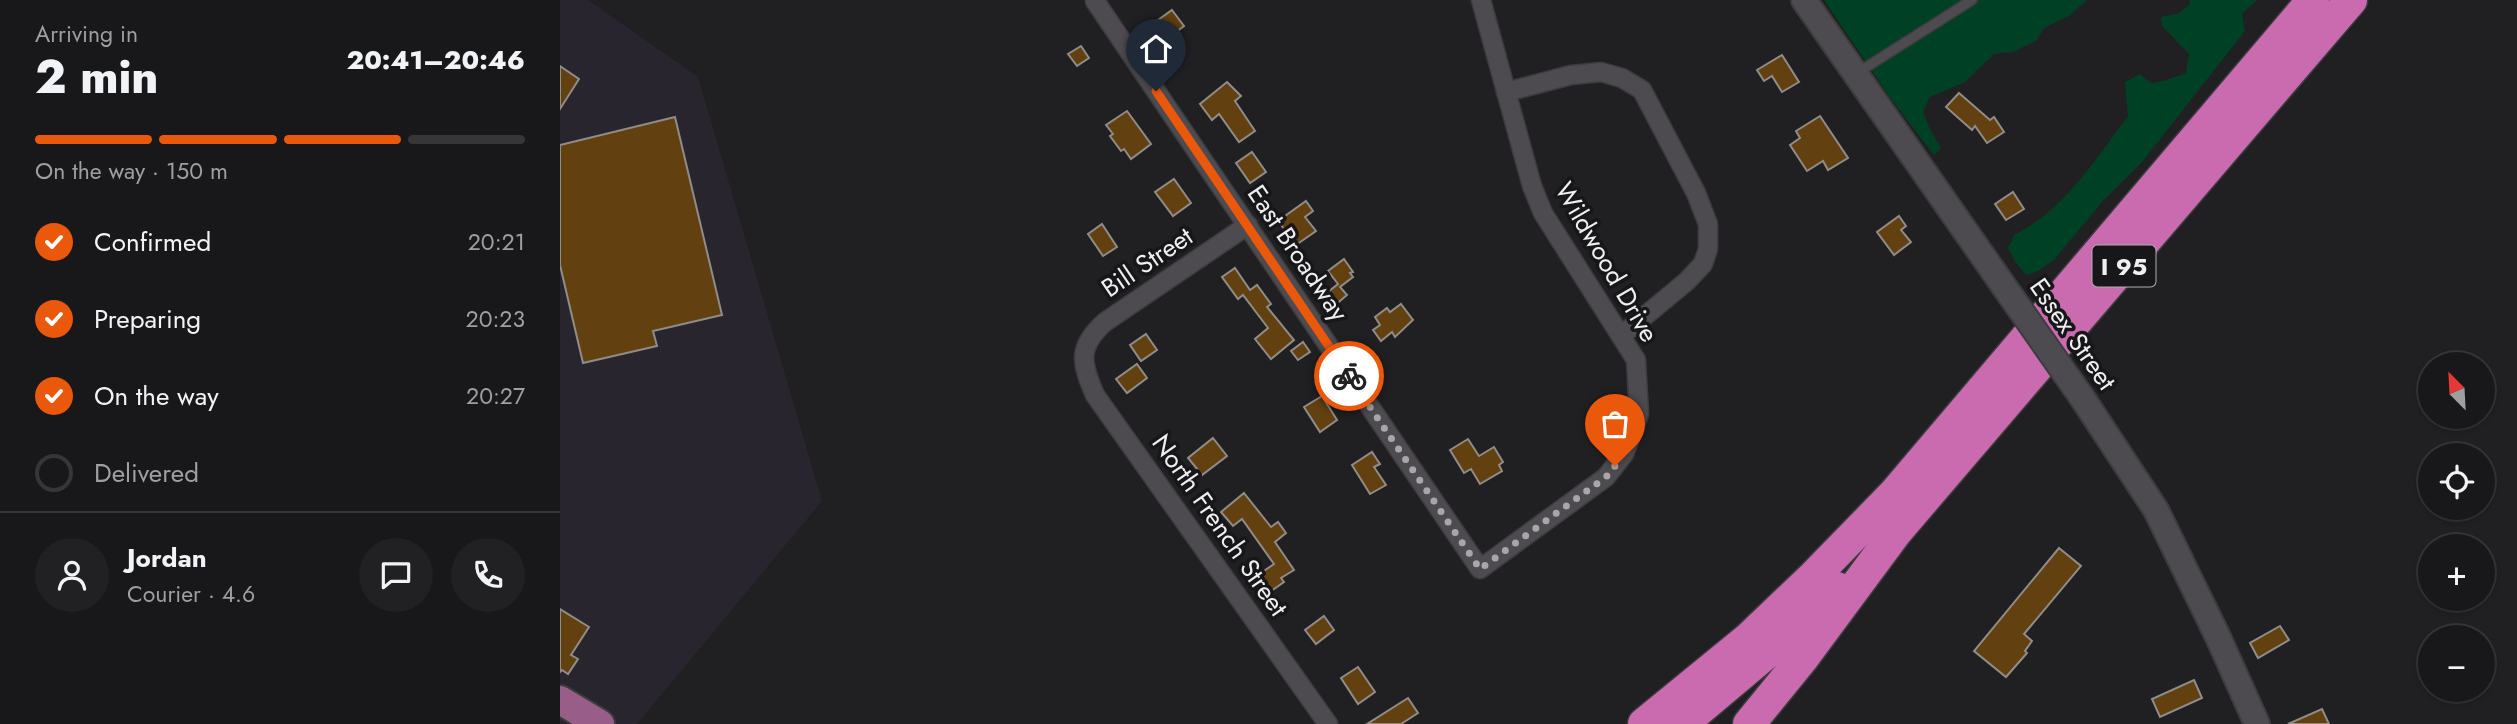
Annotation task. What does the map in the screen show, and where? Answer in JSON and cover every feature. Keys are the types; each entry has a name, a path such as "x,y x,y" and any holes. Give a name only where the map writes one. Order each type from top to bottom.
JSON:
{"highway":[{"name":"I 95","path":"1664,718 1823,568 1894,494 2313,0"},
{"name":"I 95","path":"1664,718 1815,610 1896,532 2351,0"},
{"path":"1749,724 1802,659 1896,532"},
{"path":"1620,724 1630,717 1664,718"}],"main road":[{"path":"560,700 600,724"}],"street":[{"name":"Wildwood Drive","path":"1480,569 1606,477 1625,454 1639,414 1636,360 1543,213 1532,186 1481,0"},
{"name":"Essex Street","path":"1804,0 2083,399 2156,510 2257,724"},
{"name":"East Broadway","path":"1096,1 1480,569"},
{"path":"1506,92 1571,75 1601,72 1622,78 1642,90 1696,193 1708,224 1708,249 1703,264 1687,281 1622,335"},
{"name":"Bill Street","path":"1084,350 1091,335 1105,322 1248,226"},
{"name":"North French Street","path":"1084,350 1085,372 1095,395 1328,724"}],"lane":[{"path":"1855,74 1972,0"}],"shaded area":[{"path":"560,0 588,0 698,77 822,501 637,724 560,724"}],"green space":[{"path":"1824,0 2087,0 2069,16 2044,28 2037,40 2013,52 1994,54 1965,82 1930,97 1923,112 1941,148 1934,155 1891,99"},
{"path":"2190,0 2257,0 2242,14 2245,31 2143,161 2103,201 2054,260 2038,271 2026,275 2008,248 2014,235 2032,225 2063,198 2128,116 2125,82 2140,74 2151,83 2186,73 2189,54 2162,26 2161,17 2179,13 2189,5"}],"building":[{"path":"1172,10 1184,26 1167,39 1154,23"},
{"path":"1081,46 1089,58 1077,66 1068,54"},
{"path":"1782,55 1799,82 1782,92 1772,76 1764,81 1757,70"},
{"path":"560,66 579,79 560,109"},
{"path":"1227,82 1241,96 1235,101 1255,131 1239,142 1219,114 1212,120 1200,104"},
{"path":"1959,93 1990,120 1994,117 2004,132 1987,143 1975,126 1972,130 1946,107"},
{"path":"1127,111 1151,144 1131,159 1124,149 1121,151 1106,125"},
{"path":"1820,116 1848,158 1828,170 1823,161 1807,171 1790,145 1800,138 1796,131"},
{"path":"675,117 722,315 653,331 657,346 583,363 560,265 560,145"},
{"path":"1252,152 1266,172 1250,183 1236,163"},
{"path":"1174,179 1191,203 1173,216 1155,192"},
{"path":"2013,192 2024,209 2006,220 1995,204"},
{"path":"1306,201 1313,211 1305,217 1316,231 1296,245 1278,221"},
{"path":"1899,216 1906,226 1901,230 1911,242 1894,255 1877,232"},
{"path":"1102,224 1117,247 1103,256 1088,234"},
{"path":"1344,259 1353,272 1350,273 1353,277 1340,287 1347,295 1333,307 1324,295 1338,284 1328,271"},
{"path":"1235,268 1250,290 1257,285 1271,304 1267,307 1294,340 1271,359 1255,339 1268,328 1243,295 1238,299 1222,277"},
{"path":"1401,304 1413,320 1395,337 1392,332 1381,341 1373,330 1380,325 1375,317 1387,308 1390,312"},
{"path":"1146,334 1157,350 1141,361 1130,345"},
{"path":"1303,342 1310,352 1298,360 1291,351"},
{"path":"1137,364 1147,378 1127,393 1116,379"},
{"path":"1322,396 1337,420 1320,432 1304,407"},
{"path":"1213,438 1227,456 1202,475 1188,458"},
{"path":"1468,439 1479,456 1494,447 1503,462 1499,465 1502,471 1480,484 1471,469 1464,473 1450,450"},
{"path":"1372,452 1380,464 1374,467 1386,485 1370,494 1352,465"},
{"path":"1244,493 1271,527 1278,522 1286,533 1275,542 1294,570 1281,578 1284,582 1267,594 1255,577 1274,564 1242,519 1233,526 1221,512"},
{"path":"2059,548 2081,566 2024,634 2032,641 2025,651 2027,653 2006,677 1974,651"},
{"path":"560,609 589,627 571,655 578,659 568,674 562,670 560,672"},
{"path":"1324,616 1334,630 1316,644 1305,630"},
{"path":"2280,626 2289,640 2258,658 2250,643"},
{"path":"1358,667 1375,692 1358,704 1341,678"},
{"path":"2194,680 2202,698 2160,717 2152,699"},
{"path":"1408,698 1418,713 1401,724 1367,724"},
{"path":"2322,709 2329,724 2288,724"}],"way so far":[{"path":"1349,376 1480,569 1606,477 1615,466"}],"route":[{"path":"1156,91 1349,376"}]}
